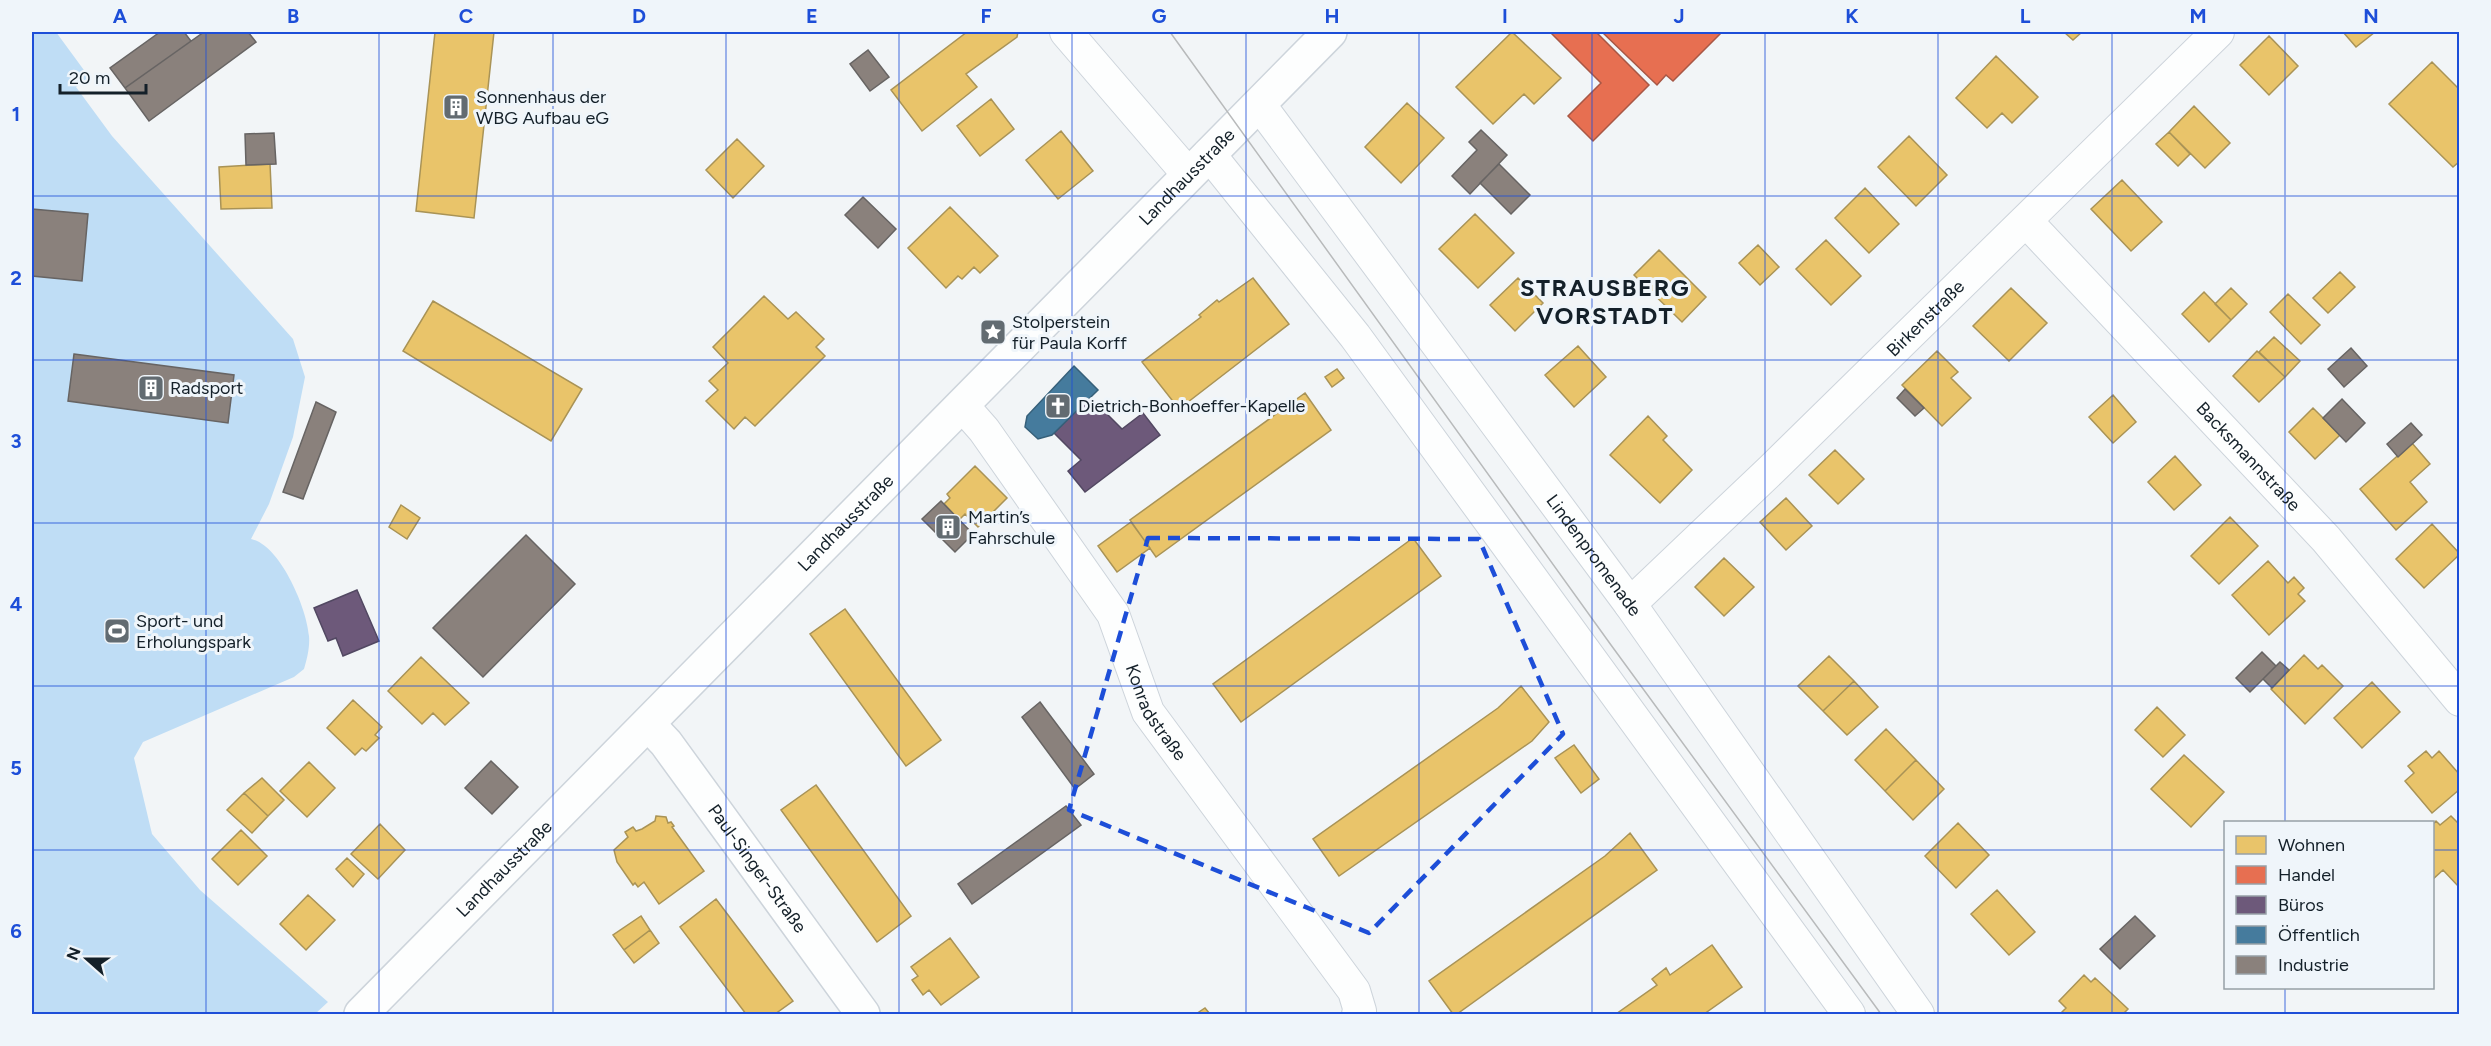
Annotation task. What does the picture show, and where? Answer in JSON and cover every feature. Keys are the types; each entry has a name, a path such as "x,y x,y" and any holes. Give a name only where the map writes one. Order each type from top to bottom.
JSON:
{"street":[{"path":"1066,32 1199,164 1354,336 1849,1014"},
{"name":"Landhausstraße","path":"361,1014 649,725 1330,32"},
{"name":"Birkenstraße","path":"1630,604 2218,32"},
{"name":"Lindenpromenade","path":"1258,104 1630,604 1918,1014"},
{"name":"Backsmannstraße","path":"2026,221 2326,539 2460,700"},
{"name":"Konradstraße","path":"962,405 984,430 1113,614 1148,712 1354,991 1360,1011 1358,1014"},
{"name":"Paul-Singer-Straße","path":"649,725 666,743 863,1014"}],"highlighted area":[{"path":"1148,538 1479,539 1563,734 1369,933 1069,810"}],"shaded area":[{"name":"Sport- und Erholungspark","path":"32,32 56,32 89,77 76,87 112,136 293,339 305,377 293,437 269,504 251,539 262,544 282,565 297,595 309,636 309,649 304,669 294,677 143,742 134,758 152,834 200,890 328,1002 315,1014 32,1014"}],"building: Wohnen":[{"name":"Sonnenhaus der WBG Aufbau eG","path":"435,32 494,32 474,218 416,211"},
{"path":"967,32 1018,32 1017,37 966,74 977,87 922,131 891,90"},
{"path":"1512,32 1561,78 1534,104 1524,94 1493,124 1456,87"},
{"path":"2064,32 2082,32 2073,40"},
{"path":"2343,32 2375,32 2356,47"},
{"path":"2269,36 2298,66 2269,95 2240,65"},
{"path":"1996,56 2038,97 2012,123 2002,113 1987,128 1956,98"},
{"path":"2432,62 2460,90 2460,161 2453,167 2389,104"},
{"path":"991,99 1014,129 980,156 957,126"},
{"path":"1407,103 1444,138 1401,183 1365,147"},
{"path":"2194,106 2230,143 2205,168 2169,132"},
{"path":"1061,131 1093,171 1058,199 1026,160"},
{"path":"2169,132 2190,154 2178,166 2156,144"},
{"path":"1909,136 1947,175 1916,206 1878,167"},
{"path":"737,139 764,166 733,198 706,170"},
{"path":"270,164 272,208 221,209 219,167"},
{"path":"2122,180 2162,222 2131,251 2091,209"},
{"path":"1865,188 1899,224 1869,253 1835,218"},
{"path":"950,207 998,256 980,273 974,267 962,279 958,276 946,288 908,248"},
{"path":"1475,214 1514,253 1478,288 1439,249"},
{"path":"1826,240 1861,276 1831,305 1796,269"},
{"path":"1758,245 1779,267 1760,285 1739,263"},
{"path":"1659,250 1706,297 1682,322 1634,275"},
{"path":"2340,272 2355,287 2328,313 2313,298"},
{"path":"1253,278 1289,324 1179,409 1142,362 1201,317 1199,315 1217,300 1219,302"},
{"path":"1518,278 1543,303 1515,331 1490,305"},
{"path":"2011,288 2047,323 2009,361 1973,326"},
{"path":"2231,288 2247,304 2231,320 2215,304"},
{"path":"2204,292 2231,320 2209,342 2182,314"},
{"path":"2288,294 2320,325 2301,344 2270,312"},
{"path":"764,296 788,319 796,312 824,339 816,347 825,356 755,426 745,417 734,429 706,401 718,390 709,381 728,363 713,347"},
{"path":"433,301 582,389 551,441 403,351"},
{"path":"2274,337 2300,361 2285,377 2259,352"},
{"path":"1578,346 1606,377 1574,407 1545,375"},
{"path":"1937,351 1958,372 1951,378 1971,398 1942,426 1902,385"},
{"path":"2257,351 2285,377 2259,402 2233,376"},
{"path":"1337,369 1344,378 1332,387 1325,377"},
{"path":"1305,393 1331,430 1156,557 1130,520"},
{"path":"2113,395 2136,422 2113,443 2089,417"},
{"path":"2313,408 2340,435 2315,459 2289,432"},
{"path":"1648,416 1667,436 1663,440 1692,470 1660,503 1610,455"},
{"path":"2412,443 2430,464 2410,482 2427,502 2396,530 2360,489"},
{"path":"1835,450 1864,479 1838,504 1809,475"},
{"path":"2175,456 2201,485 2174,510 2148,482"},
{"path":"975,466 1007,498 978,527 965,514 959,520 944,504 950,498 947,494"},
{"path":"1786,498 1812,526 1786,550 1760,522"},
{"path":"401,505 420,518 407,539 389,527"},
{"path":"2230,517 2258,546 2219,584 2191,556"},
{"path":"1131,522 1150,548 1117,572 1098,546"},
{"path":"2432,524 2460,554 2424,588 2396,559"},
{"path":"1413,538 1441,576 1241,722 1213,684"},
{"path":"1724,558 1754,587 1724,616 1695,587"},
{"path":"2268,561 2288,583 2294,577 2304,588 2298,594 2305,601 2269,635 2232,595"},
{"path":"845,609 941,740 906,766 810,634"},
{"path":"2304,655 2318,669 2322,665 2343,686 2305,724 2271,689"},
{"path":"1829,656 1854,681 1823,711 1798,686"},
{"path":"421,657 469,703 445,725 433,713 422,724 388,691"},
{"path":"1854,681 1878,707 1847,735 1823,711"},
{"path":"2372,682 2400,712 2362,748 2334,718"},
{"path":"1521,686 1549,722 1532,741 1339,876 1313,839 1498,708"},
{"path":"353,700 382,727 375,735 379,738 366,751 362,748 355,755 327,728"},
{"path":"2157,707 2185,735 2163,757 2135,730"},
{"path":"1886,729 1916,760 1885,791 1855,760"},
{"path":"1574,745 1599,779 1581,793 1555,758"},
{"path":"2426,751 2432,758 2439,751 2460,775 2460,789 2432,813 2405,781 2414,773 2408,766"},
{"path":"2184,755 2224,792 2191,827 2151,789"},
{"path":"1916,760 1944,789 1913,820 1885,791"},
{"path":"309,762 335,788 307,817 280,791"},
{"path":"262,778 284,800 268,816 244,793"},
{"path":"816,785 911,916 877,942 781,810"},
{"path":"244,793 268,816 252,833 227,810"},
{"path":"656,816 666,817 668,823 671,822 674,826 672,827 704,871 659,904 644,882 638,887 635,883 633,885 617,862 614,850 628,837 625,832 633,827 636,831 642,829 655,821"},
{"path":"2451,816 2460,825 2458,886 2443,870 2434,878 2434,823 2436,821 2440,825"},
{"path":"1958,823 1989,855 1956,888 1925,856"},
{"path":"380,824 405,850 378,879 351,854"},
{"path":"241,830 267,856 238,885 212,859"},
{"path":"1630,833 1657,870 1457,1014 1453,1014 1429,981 1605,856"},
{"path":"347,858 364,874 353,887 336,869"},
{"path":"1997,890 2035,932 2009,955 1971,914"},
{"path":"308,895 335,920 306,950 280,924"},
{"path":"716,899 793,1001 775,1014 746,1014 680,927"},
{"path":"641,916 650,930 624,950 613,935"},
{"path":"650,930 659,943 634,963 624,950"},
{"path":"950,938 979,977 941,1005 929,990 923,995 912,980 918,976 911,967"},
{"path":"1712,945 1742,987 1704,1014 1616,1014 1657,985 1652,979 1666,968 1670,975"},
{"path":"2084,975 2091,982 2095,978 2128,1009 2123,1014 2060,1014 2066,1008 2059,1001"},
{"path":"1205,1008 1210,1014 1196,1014"}],"building: Handel":[{"path":"1550,32 1596,32 1649,85 1593,141 1568,116 1601,83"},
{"path":"1602,32 1718,32 1720,34 1673,81 1666,75 1657,85"}],"building: Büros":[{"path":"1088,399 1095,406 1097,404 1122,429 1143,413 1160,435 1085,492 1068,471 1081,460 1054,433"},
{"path":"357,590 379,641 343,656 336,638 328,641 314,608"}],"building: Öffentlich":[{"name":"Dietrich-Bonhoeffer-Kapelle","path":"1074,366 1098,390 1052,435 1038,439 1025,427 1027,416"}],"building: Industrie":[{"path":"160,32 184,32 191,41 125,88 110,68"},
{"path":"204,32 248,32 256,42 149,121 125,88"},
{"path":"868,50 889,77 870,91 850,64"},
{"path":"1481,130 1507,155 1470,194 1452,176 1477,150 1469,142"},
{"path":"274,133 276,164 246,165 245,134"},
{"path":"1499,164 1530,195 1511,214 1480,183"},
{"path":"863,197 896,229 878,248 845,215"},
{"path":"32,209 88,214 82,281 32,276"},
{"path":"2351,348 2367,366 2344,387 2328,369"},
{"name":"Radsport","path":"74,354 234,375 228,423 68,401"},
{"path":"1905,389 1924,408 1915,416 1897,398"},
{"path":"2342,399 2365,423 2346,442 2323,418"},
{"path":"316,402 336,412 303,499 283,492"},
{"path":"2411,423 2422,435 2398,457 2387,444"},
{"name":"Martin’s Fahrschule","path":"941,501 973,534 955,552 922,519"},
{"path":"526,535 575,584 483,677 433,628"},
{"path":"2262,652 2276,666 2250,692 2236,678"},
{"path":"2280,662 2289,670 2272,688 2263,679"},
{"path":"1040,702 1094,774 1075,789 1022,717"},
{"path":"491,761 518,787 492,814 465,788"},
{"path":"1066,806 1081,825 972,904 958,884"},
{"path":"2135,916 2155,936 2120,969 2100,949"}],"tram line":[{"path":"1170,32 1611,645 1881,1014"}],"place":[{"name":"Sonnenhaus der WBG Aufbau eG","path":"456,107"},
{"name":"Stolperstein für Paula Korff","path":"993,332"},
{"name":"Radsport","path":"151,388"},
{"name":"Dietrich-Bonhoeffer-Kapelle","path":"1058,406"},
{"name":"Martin’s Fahrschule","path":"948,527"},
{"name":"Sport- und Erholungspark","path":"117,631"}],"district":[{"name":"STRAUSBERG VORSTADT","path":"1605,302"}]}
